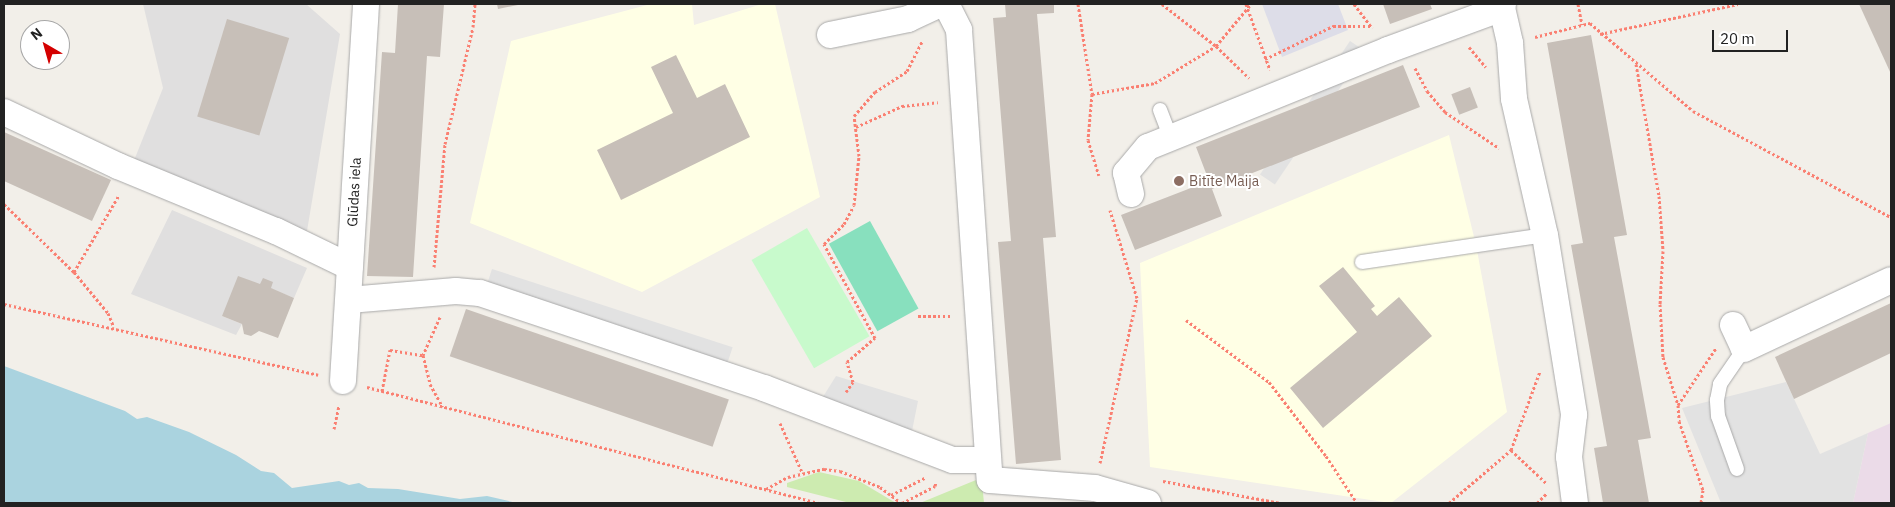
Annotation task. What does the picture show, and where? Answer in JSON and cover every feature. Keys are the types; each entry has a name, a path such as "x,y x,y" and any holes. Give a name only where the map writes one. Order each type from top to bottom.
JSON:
{"street":[{"name":"Glūdas iela","path":"343,381 366,4"},
{"path":"830,35 908,19 938,6 959,30 990,480 1152,492"},
{"path":"1120,199 1126,173 1148,147 1388,50 1452,14 1502,6 1510,43 1514,99 1545,235 1574,415 1568,457 1575,503"},
{"path":"4,112 132,172 276,231 350,267"},
{"path":"1739,336 1891,280"},
{"path":"348,300 444,292 480,293 832,412 945,468 988,460"}],"lane":[{"path":"1160,110 1171,138"},
{"path":"1362,262 1545,235"},
{"path":"1737,469 1718,416 1717,400 1720,384 1739,336"}],"path":[{"path":"443,407 430,384 423,355 444,292 446,144 473,27 475,4"},
{"path":"1078,4 1092,94 1088,140 1100,177"},
{"path":"1162,4 1216,46 1274,96"},
{"path":"1246,4 1265,58 1274,96"},
{"path":"1092,94 1155,83 1216,46 1248,10 1251,4"},
{"path":"1578,4 1582,25"},
{"path":"1599,34 1738,4"},
{"path":"832,412 853,382 846,362 875,338 824,244 844,224 854,205 860,156 854,116 875,92 907,71 931,25 938,6"},
{"path":"1510,43 1590,23 1599,34 1693,111 1891,217"},
{"path":"1265,58 1333,26 1371,26"},
{"path":"1388,50 1409,57 1427,91 1445,112 1531,168"},
{"path":"1636,64 1660,205 1664,251 1660,304 1663,357 1678,405 1679,421 1703,490 1701,503"},
{"path":"856,127 902,106 964,99"},
{"path":"74,272 132,172"},
{"path":"1094,488 1137,298 1120,199"},
{"path":"4,204 74,272 108,313 114,327"},
{"path":"4,304 114,327 343,381 818,503"},
{"path":"918,316 978,316"},
{"path":"1186,320 1269,382 1326,456 1357,503"},
{"path":"1678,405 1721,340 1739,336"},
{"path":"382,391 390,350 423,355"},
{"path":"1449,503 1511,450 1541,366"},
{"path":"764,388 802,472"},
{"path":"334,429 335,422"},
{"path":"1511,450 1552,488"},
{"path":"766,489 775,482 802,472 824,469 840,471 891,495 902,503 935,486 945,468"},
{"path":"891,495 945,468"},
{"path":"1152,492 1281,503"}],"shaded area":[{"path":"143,4 306,4 340,34 307,231 133,163 163,88"},
{"path":"651,4 692,4 694,25 762,4 775,4 820,197 642,292 470,223 511,41"},
{"path":"1262,4 1338,4 1348,30 1282,57"},
{"path":"1350,41 1365,51 1275,185 1260,174"},
{"path":"1449,135 1476,245 1507,412 1391,503 1150,467 1140,263"},
{"path":"172,210 307,268 294,298 260,284 222,316 242,324 236,335 131,294"},
{"path":"492,269 733,347 727,363 487,285"},
{"path":"836,376 918,401 911,436 821,400"},
{"path":"1786,382 1820,454 1868,433 1853,503 1721,503 1682,408"},
{"path":"1891,423 1891,503 1853,503 1868,433"}],"green space":[{"path":"870,221 918,308 877,331 829,244"},
{"path":"807,228 870,336 814,368 752,260"},
{"path":"819,472 859,481 896,503 850,503 787,487 787,483"},
{"path":"976,480 982,483 984,503 920,503"}],"water":[{"path":"4,366 125,411 137,419 147,417 189,432 236,455 261,471 274,473 292,488 339,481 349,485 359,483 368,488 398,489 460,499 487,496 517,503 4,503"}],"building":[{"path":"398,4 444,4 440,57 427,56 413,277 367,276 382,52 395,53"},
{"path":"497,4 518,4 518,5 498,9"},
{"path":"1005,4 1054,4 1054,13 1037,14 1056,237 1043,238 1061,460 1016,464 998,242 1011,241 993,18 1006,17"},
{"path":"1383,4 1430,4 1432,9 1390,24"},
{"path":"1859,4 1891,4 1891,74"},
{"path":"227,19 289,38 259,136 197,117"},
{"path":"1591,35 1627,235 1614,237 1651,438 1638,440 1649,503 1603,503 1594,448 1607,446 1571,245 1583,243 1547,43"},
{"path":"676,55 697,98 725,84 750,137 621,200 597,150 673,113 651,67"},
{"path":"1403,65 1420,107 1212,189 1222,216 1135,250 1121,215 1209,181 1196,147"},
{"path":"1470,87 1478,108 1459,115 1451,94"},
{"path":"4,132 111,180 92,221 4,181"},
{"path":"1343,267 1375,306 1371,309 1377,316 1399,297 1432,336 1323,428 1290,388 1357,332 1319,286"},
{"path":"238,276 260,284 263,278 273,282 271,288 294,298 278,338 259,331 251,336 244,334 242,324 222,316"},
{"path":"1891,303 1891,353 1794,399 1775,357"},
{"path":"466,309 729,400 713,447 450,356"}],"place":[{"name":"Bitīte Maija","path":"1179,181"}]}
